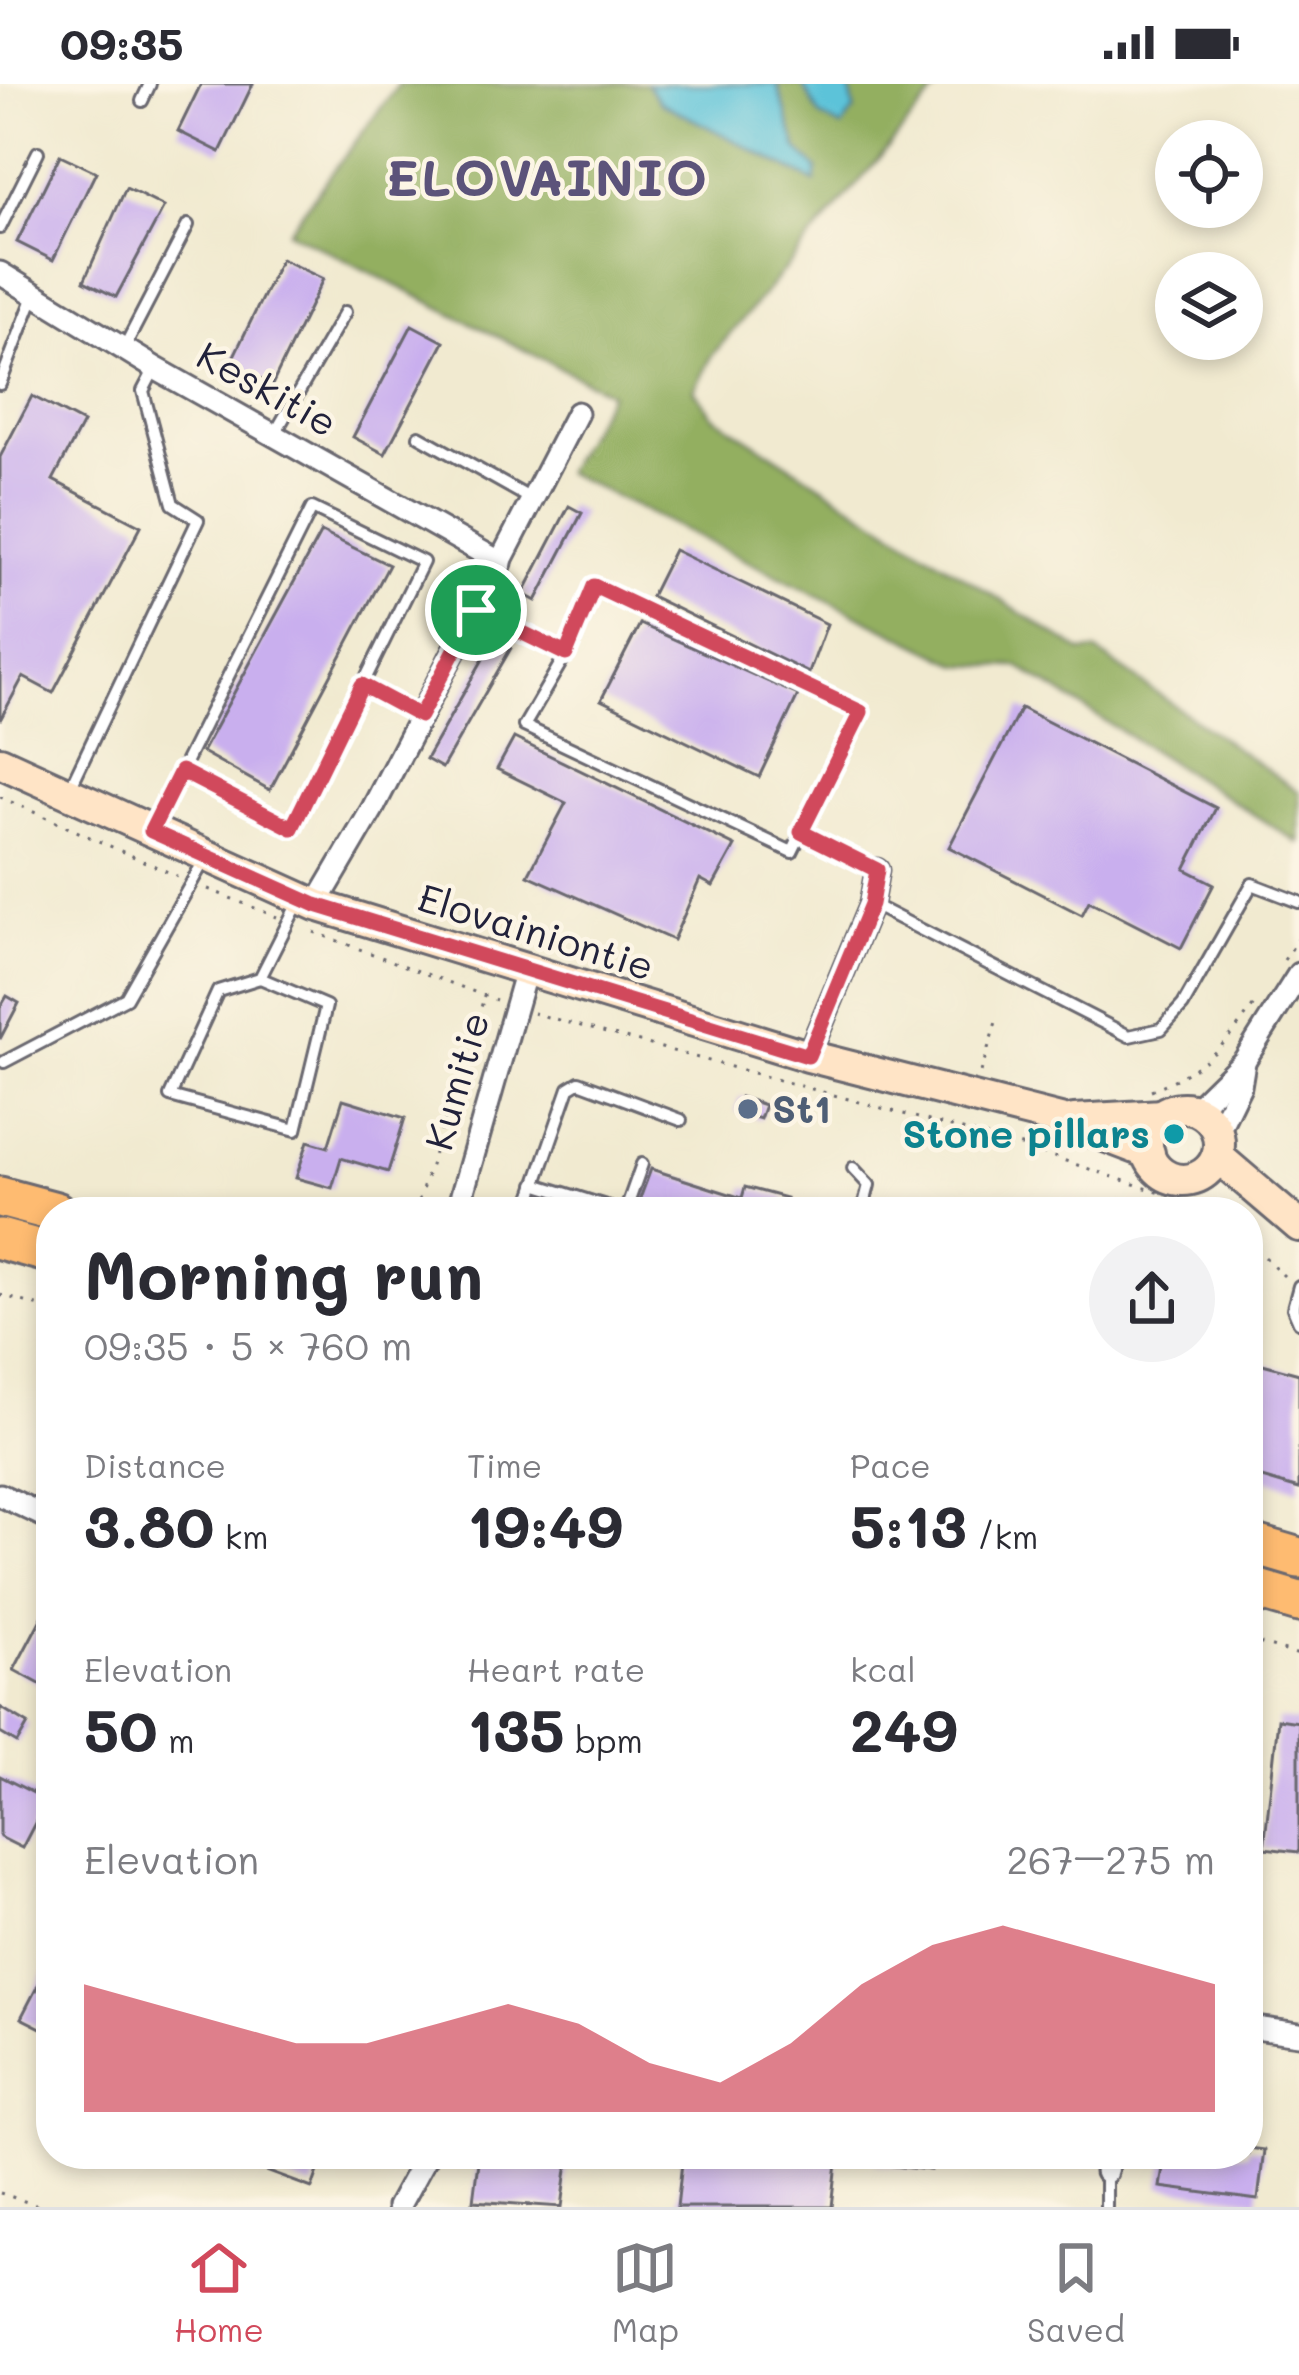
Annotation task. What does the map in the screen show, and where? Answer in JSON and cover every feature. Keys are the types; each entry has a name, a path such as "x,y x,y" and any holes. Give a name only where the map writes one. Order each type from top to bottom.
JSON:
{"highway":[{"path":"0,1197 36,1207"},
{"path":"0,1239 36,1249"},
{"path":"1263,1548 1299,1558"},
{"path":"1263,1591 1299,1601"}],"main road":[{"name":"Elovainiontie","path":"0,762 308,902 808,1056 1068,1121 1149,1153"},
{"name":"Elovainiontie","path":"1068,1121 1178,1112"},
{"path":"1235,1197 1192,1178 1165,1175 1149,1153 1150,1132 1178,1112 1294,1223"},
{"path":"1192,1178 1217,1145"},
{"path":"1263,1209 1294,1223"}],"street":[{"name":"Keskitie","path":"0,273 155,368 501,563"},
{"path":"308,902 420,716 577,413"},
{"path":"808,1056 871,904 877,870"},
{"path":"1217,1145 1240,1086 1244,1061 1292,966"},
{"name":"Kumitie","path":"461,1197 526,970"},
{"path":"1178,1112 1244,1061"},
{"path":"0,1495 36,1512"},
{"path":"1263,2029 1299,2034"},
{"path":"398,2207 419,2169"}],"lane":[{"path":"142,101 150,84"},
{"path":"0,228 38,152"},
{"path":"124,348 188,225"},
{"path":"0,384 34,296"},
{"path":"274,435 345,312"},
{"path":"68,793 198,520 173,504 143,392 155,368"},
{"path":"419,436 533,500"},
{"path":"151,831 312,508 423,562 292,828 181,771"},
{"path":"594,586 861,712 792,852 524,726 566,654 594,586"},
{"path":"476,610 566,654"},
{"path":"362,685 420,716"},
{"path":"801,832 877,870"},
{"path":"4,1062 126,998 207,857"},
{"path":"871,904 1129,1036 1161,1029 1183,1005 1252,884 1299,902"},
{"path":"260,978 326,1006 296,1130 170,1096 218,991 260,978 308,902"},
{"path":"531,1197 569,1088 579,1082 681,1120"},
{"path":"630,1197 642,1164"},
{"path":"853,1168 869,1185 866,1197"},
{"path":"535,1184 577,1197"},
{"path":"1299,1285 1293,1308 1299,1322"},
{"path":"1106,2207 1107,2169"}],"path":[{"path":"1292,966 1299,939"},
{"path":"420,1197 485,996"},
{"path":"1120,1117 1124,1100 1195,1072 1216,1055 1259,997"},
{"path":"974,1072 981,1074 996,1022"},
{"path":"708,1060 711,1046"},
{"path":"1263,1257 1278,1274 1299,1285"},
{"path":"0,1295 36,1305"},
{"path":"1263,1644 1299,1654"},
{"path":"0,2193 42,2207"}],"green space":[{"path":"399,84 647,84 660,102 814,182 817,169 797,149 777,84 802,84 854,110 849,84 928,84 937,90 713,354 694,390 713,416 1082,652 1096,651 1299,792 1299,843 1019,667 960,665 565,472 610,393 288,231"}],"water":[{"path":"647,84 777,84 797,149 817,169 815,182 660,102"},
{"path":"802,84 849,84 854,110 842,127 821,117"}],"building":[{"path":"201,84 253,84 220,152 178,131"},
{"path":"60,155 96,172 53,260 17,242"},
{"path":"126,188 164,207 116,297 84,281"},
{"path":"281,259 323,279 272,385 230,364"},
{"path":"412,325 444,342 385,454 353,437"},
{"path":"32,396 83,423 53,480 141,526 53,693 23,677 0,720 0,457"},
{"path":"569,506 582,513 536,601 523,594"},
{"path":"321,532 389,565 270,790 202,752"},
{"path":"674,550 827,624 809,673 651,596"},
{"path":"640,624 798,695 759,777 601,700"},
{"path":"495,638 511,648 442,768 426,759"},
{"path":"1021,708 1216,808 1185,869 1214,884 1181,948 1089,901 1082,915 949,847"},
{"path":"514,738 735,846 713,886 700,879 673,940 528,875 566,803 497,769"},
{"path":"7,996 19,1003 0,1039 0,1008"},
{"path":"740,1097 765,1105 760,1119 735,1111"},
{"path":"343,1099 405,1118 388,1172 341,1158 332,1188 296,1178 308,1141 328,1147"},
{"path":"651,1169 739,1197 641,1197"},
{"path":"745,1187 782,1197 742,1197"},
{"path":"1263,1364 1299,1374 1299,1489 1263,1478"},
{"path":"36,1628 36,1682 14,1670"},
{"path":"0,1707 28,1724 17,1743 0,1733"},
{"path":"1278,1719 1299,1722 1299,1852 1264,1848"},
{"path":"0,1776 36,1794 36,1821 22,1848 0,1837"},
{"path":"36,1989 36,2026 21,2018"},
{"path":"261,2169 319,2169 312,2188"},
{"path":"477,2169 567,2169 562,2207 473,2201"},
{"path":"681,2169 836,2169 832,2207 677,2207"},
{"path":"1163,2169 1262,2169 1258,2200 1160,2187"}],"place":[{"name":"St1","path":"748,1109"},
{"name":"Stone pillars","path":"1174,1134"}],"district":[{"name":"ELOVAINIO","path":"548,178"}],"route":[{"path":"594,586 861,712 801,832 877,870 871,904 808,1056 316,905 151,831 181,771 292,828 362,685 420,716 476,610 566,654 594,586"}]}
